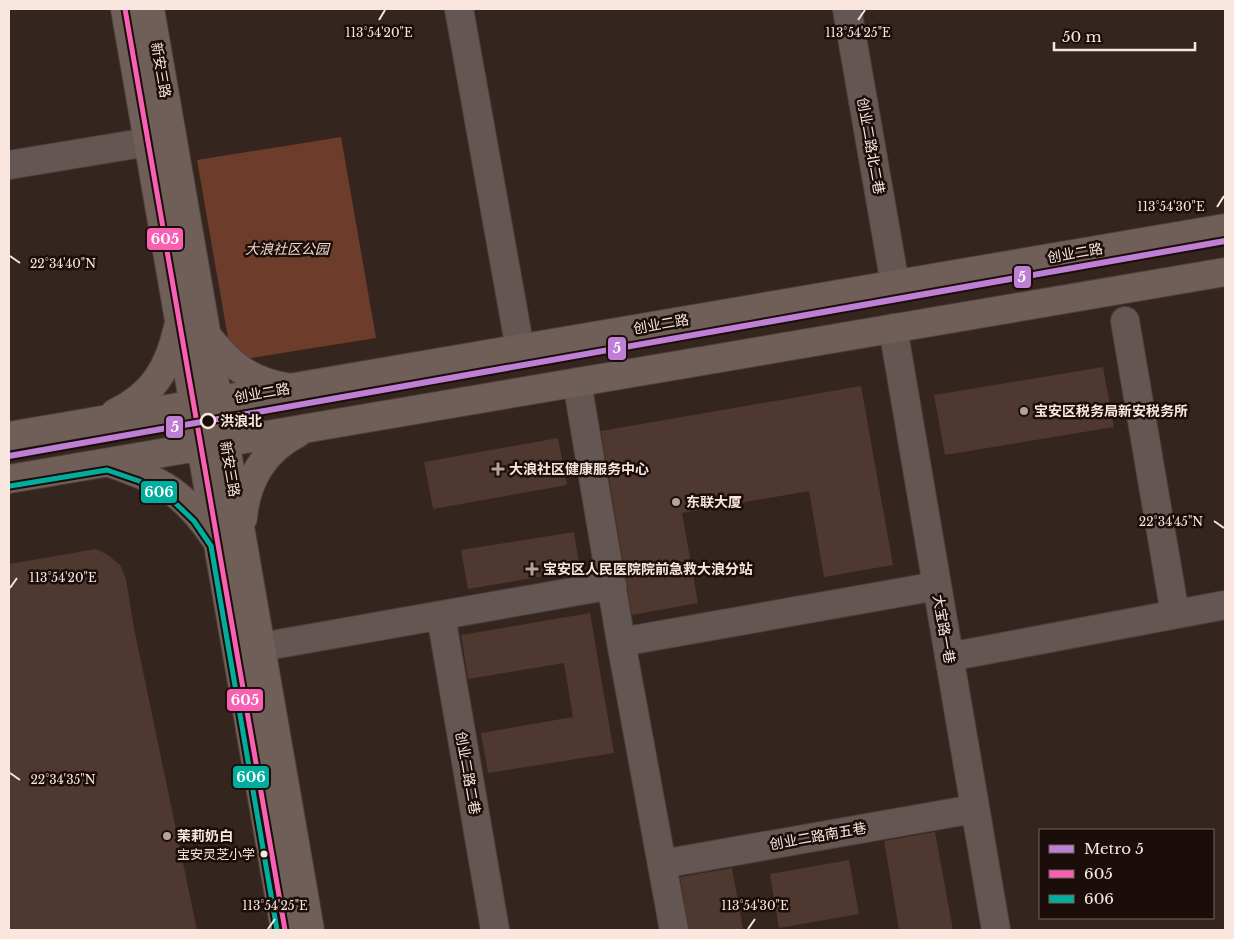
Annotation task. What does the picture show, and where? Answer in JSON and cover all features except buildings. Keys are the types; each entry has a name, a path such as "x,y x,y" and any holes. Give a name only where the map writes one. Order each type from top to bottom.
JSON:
{"main road":[{"name":"新安三路","path":"125,9 179,321 206,403 230,538 285,930"},
{"name":"新安三路","path":"150,9 207,335 206,403"},
{"name":"创业二路","path":"9,436 1225,228"},
{"path":"9,480 1225,272"},
{"path":"99,421 140,399 155,384 173,350 179,321"},
{"path":"207,335 234,365 251,376 271,384 292,388"},
{"path":"108,462 142,474 173,491 200,516 230,538 258,468 272,451 287,438 306,429"},
{"name":"新安三路","path":"230,538 261,647 310,930"}],"street":[{"path":"459,9 520,349"},
{"name":"创业二路北二巷","path":"847,9 895,284"},
{"path":"9,165 148,142"},
{"path":"1125,321 1175,614"},
{"name":"大宝路一巷","path":"893,328 996,930"},
{"path":"577,382 621,642 674,930"},
{"path":"261,647 612,585"},
{"path":"621,642 937,586"},
{"path":"949,657 1225,605"},
{"name":"创业二路二巷","path":"441,616 495,930"},
{"name":"创业二路南五巷","path":"662,864 974,809"}],"green space":[{"name":"大浪社区公园","path":"341,137 376,338 232,361 197,160"}],"metro line":[{"name":"5","path":"9,456 1225,241"}],"transit line":[{"name":"605","path":"125,9 285,930"},
{"name":"606","path":"10,486 107,470 139,481 169,497 194,521 211,546 277,930"}],"place":[{"name":"宝安区税务局新安税务所","path":"1024,411"},
{"name":"洪浪北","path":"208,421"},
{"name":"大浪社区健康服务中心","path":"498,469"},
{"name":"东联大厦","path":"676,502"},
{"name":"宝安区人民医院院前急救大浪分站","path":"532,569"},
{"name":"茉莉奶白","path":"167,836"},
{"name":"宝安灵芝小学","path":"264,854"}]}
